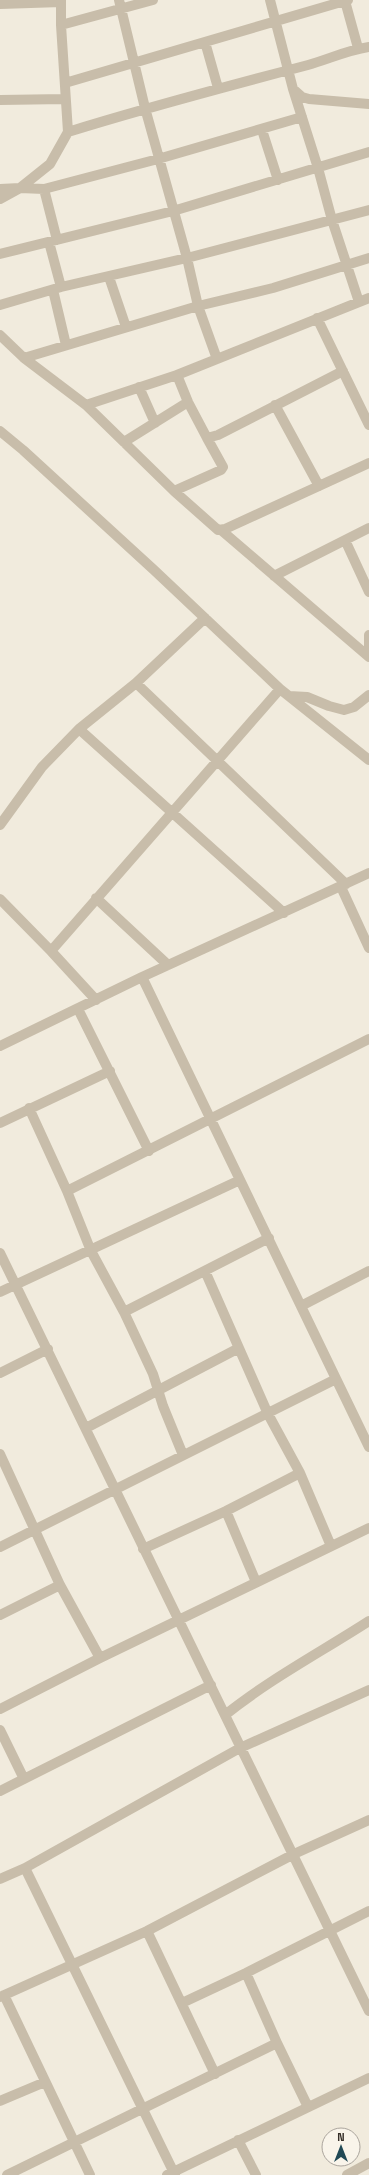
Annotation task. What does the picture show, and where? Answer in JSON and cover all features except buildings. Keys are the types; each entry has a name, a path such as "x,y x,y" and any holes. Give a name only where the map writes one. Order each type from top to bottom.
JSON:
{"street":[{"path":"61,25 120,4 153,0"},
{"path":"270,0 293,89 318,168 346,266 359,302"},
{"path":"65,83 276,21 317,4 346,0 358,48"},
{"path":"0,4 61,1 61,25 68,132 50,164 20,188 0,199"},
{"path":"120,4 158,159 187,258 198,306 217,359"},
{"path":"206,42 218,88"},
{"path":"68,132 145,108 288,70 358,48 369,47"},
{"path":"293,89 302,97 369,104"},
{"path":"0,100 66,98"},
{"path":"0,189 44,189 262,130 302,117"},
{"path":"262,130 278,180"},
{"path":"0,254 173,211 369,152"},
{"path":"44,189 53,241 57,288 66,345"},
{"path":"0,305 57,288 187,258 369,210"},
{"path":"24,358 198,306 273,288 369,258"},
{"path":"109,277 126,327"},
{"path":"86,405 177,375 369,298"},
{"path":"317,318 343,371 365,404 369,425"},
{"path":"0,335 24,358 86,405 174,491 369,657"},
{"path":"207,438 343,371"},
{"path":"174,491 222,470 223,467 188,402 177,375"},
{"path":"139,387 155,423"},
{"path":"124,442 188,402"},
{"path":"276,405 319,486"},
{"path":"0,432 23,450 280,689 369,760"},
{"path":"221,530 369,463"},
{"path":"274,576 369,528"},
{"path":"345,540 369,592"},
{"path":"0,825 42,767 79,728 136,683 205,618"},
{"path":"369,636 369,647"},
{"path":"136,683 344,885 369,948"},
{"path":"51,951 216,760 280,689"},
{"path":"289,696 307,697 344,710 354,707 369,695"},
{"path":"79,728 284,913"},
{"path":"0,1046 142,977 369,873"},
{"path":"96,898 168,965"},
{"path":"0,899 96,1000"},
{"path":"142,977 336,1379 366,1434 369,1447"},
{"path":"78,1009 149,1151"},
{"path":"67,1191 369,1039"},
{"path":"0,1123 28,1108 110,1071"},
{"path":"28,1108 67,1191 91,1251 124,1312 153,1374 183,1455"},
{"path":"0,1292 91,1251 240,1180"},
{"path":"124,1312 268,1238"},
{"path":"0,1253 116,1489 143,1549 212,1685 240,1748 294,1854 369,2011"},
{"path":"205,1271 268,1414 300,1473 331,1546"},
{"path":"301,1306 369,1271"},
{"path":"86,1428 239,1348"},
{"path":"0,1373 48,1349"},
{"path":"0,1547 336,1379"},
{"path":"0,1454 4,1471 35,1530 60,1585 100,1658"},
{"path":"143,1549 226,1511 300,1473"},
{"path":"226,1511 256,1582"},
{"path":"0,1710 100,1658 369,1528"},
{"path":"0,1616 60,1585"},
{"path":"225,1715 254,1692 315,1656 369,1621"},
{"path":"0,1791 212,1685"},
{"path":"0,1879 25,1868 240,1748 369,1690"},
{"path":"0,1730 24,1779"},
{"path":"90,2175 2,1996 147,1931 294,1854 369,1820"},
{"path":"25,1868 74,1964 143,2109 172,2174 238,2140 369,2078"},
{"path":"182,2003 246,1974 369,1911"},
{"path":"147,1931 215,2074"},
{"path":"246,1974 308,2108"},
{"path":"7,2175 277,2043"},
{"path":"0,2101 45,2082"},
{"path":"238,2140 256,2175"},
{"path":"346,2175 369,2163"}]}
